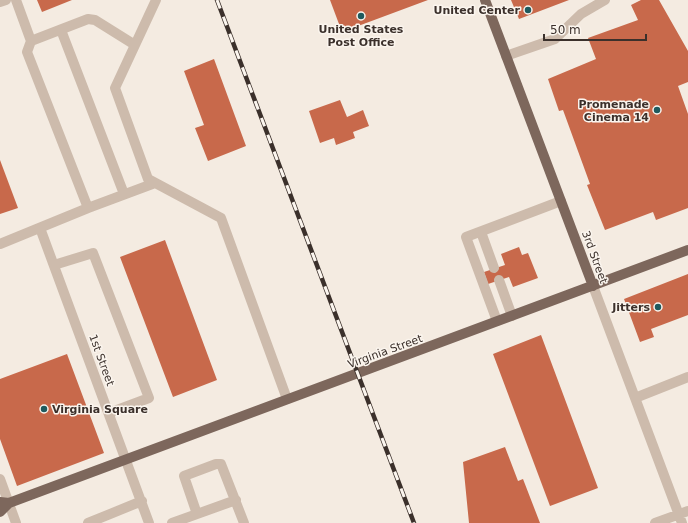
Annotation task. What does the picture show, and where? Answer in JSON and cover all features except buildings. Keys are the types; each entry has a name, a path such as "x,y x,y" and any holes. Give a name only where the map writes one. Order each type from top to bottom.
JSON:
{"main road":[{"name":"3rd Street","path":"485,0 592,286"},
{"name":"Virginia Street","path":"4,502 126,459 688,250"},
{"path":"0,512 4,502"}],"street":[{"path":"0,2 6,0"},
{"path":"16,0 31,41 27,52 88,208"},
{"path":"156,0 115,88 148,179 221,218 287,399"},
{"path":"506,56 555,39 582,14 605,0"},
{"path":"31,41 88,19 95,20 135,45"},
{"path":"61,30 124,194"},
{"path":"0,244 88,208 155,183"},
{"path":"497,321 466,237 561,201"},
{"name":"1st Street","path":"40,228 149,523"},
{"path":"481,232 494,268"},
{"path":"54,265 93,253 149,398 109,413"},
{"path":"499,280 512,316"},
{"name":"3rd Street","path":"592,286 635,398 683,516"},
{"path":"635,398 688,377"},
{"path":"197,514 184,479 186,474 216,464 221,464 244,523"},
{"path":"0,479 4,502 16,523"},
{"path":"172,523 236,500"},
{"path":"88,523 142,501"},
{"path":"655,523 683,516"}],"railway":[{"path":"217,0 414,523"}],"place":[{"name":"United Center","path":"528,10"},
{"name":"United States Post Office","path":"361,16"},
{"name":"Promenade Cinema 14","path":"657,110"},
{"name":"Jitters","path":"658,307"},
{"name":"Virginia Square","path":"44,409"}]}
